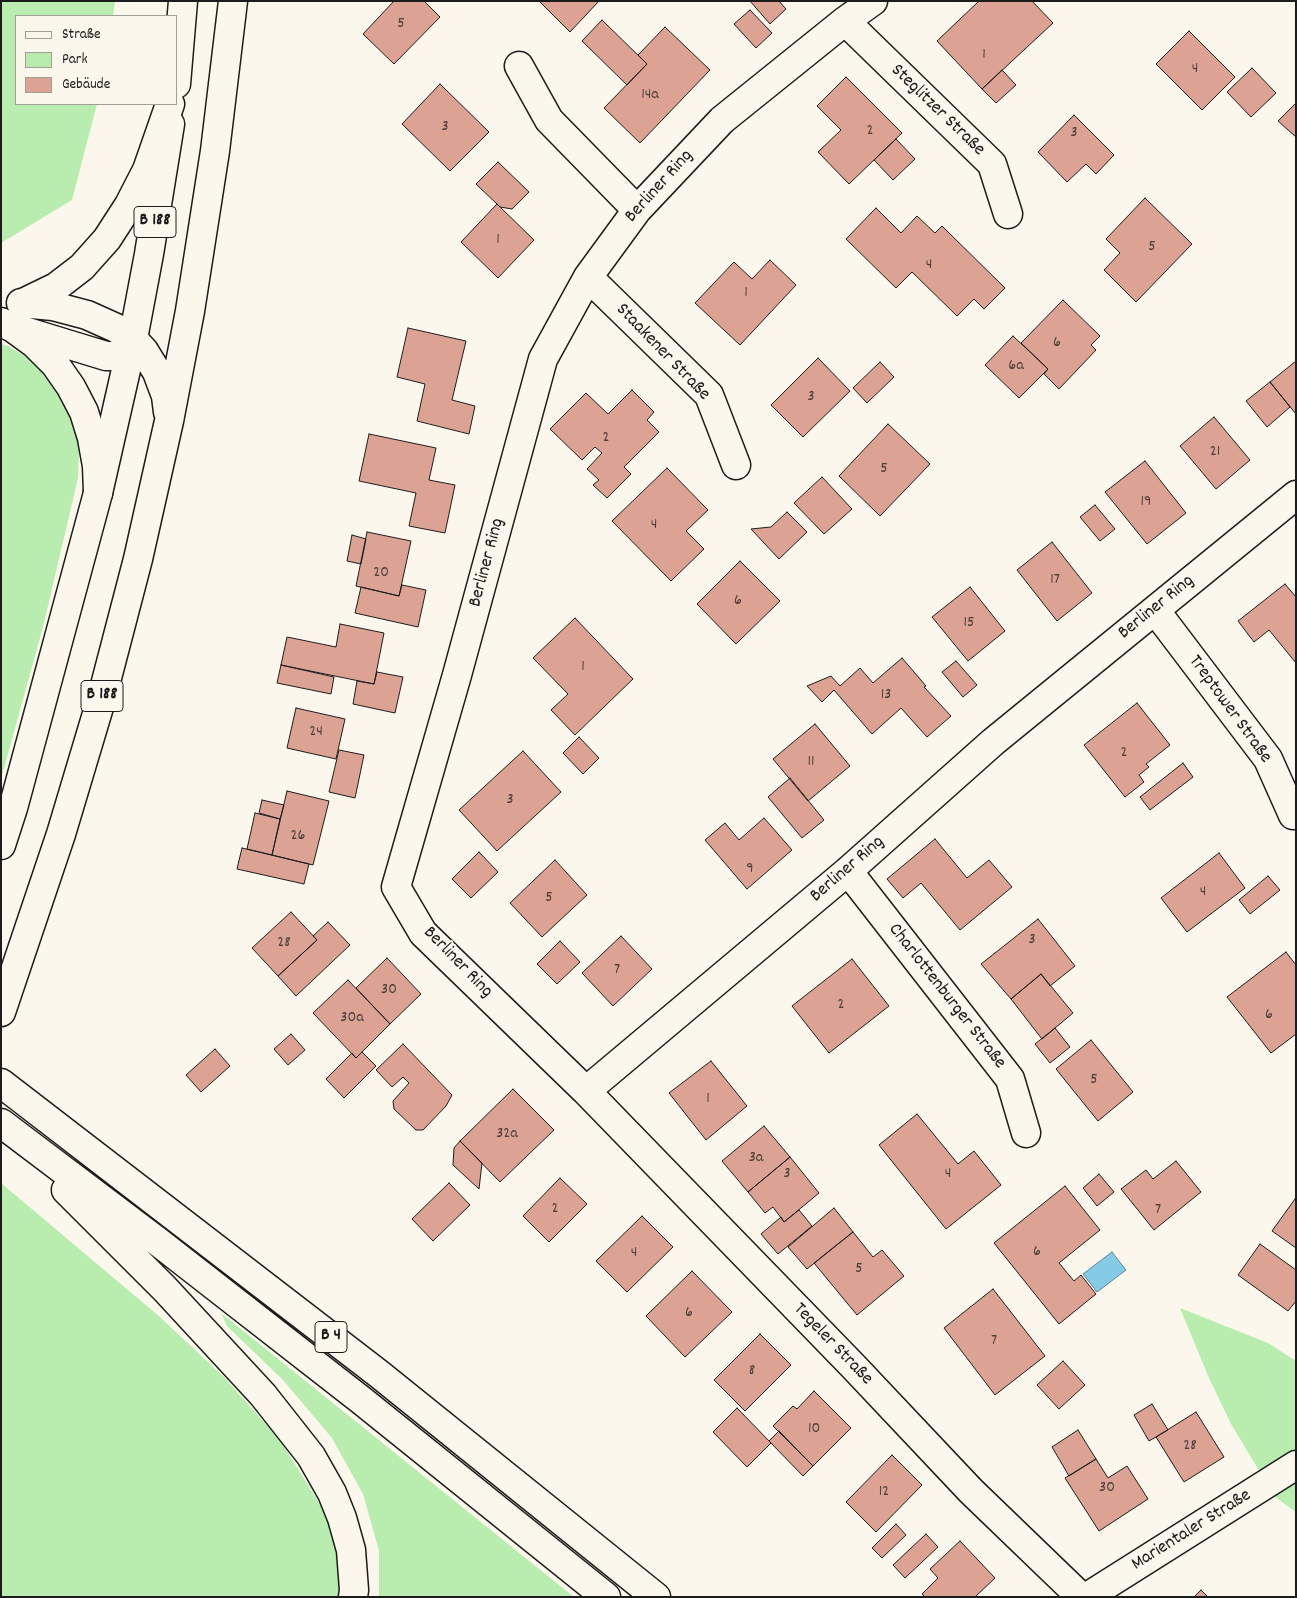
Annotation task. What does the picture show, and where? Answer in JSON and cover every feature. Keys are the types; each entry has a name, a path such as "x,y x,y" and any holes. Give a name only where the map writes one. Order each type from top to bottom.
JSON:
{"main road":[{"path":"178,60 183,1"},
{"name":"B 188","path":"1,1012 61,834 102,697 138,560 169,421 190,310 216,150 233,1"},
{"name":"Berliner Ring","path":"873,1 845,21 722,120 637,210 588,277 543,359 457,675 396,887 423,933 586,1091 848,871 993,742 1296,495"},
{"name":"Steglitzer Straße","path":"845,21 992,164 1008,214"},
{"path":"519,66 549,120 637,210"},
{"path":"10,315 82,267 107,239 129,205 147,170 172,105"},
{"name":"B 188","path":"1,845 13,808 98,493 135,348 172,105"},
{"name":"Staakener Straße","path":"588,277 709,395 736,465"},
{"path":"10,315 106,356 167,337 178,327 190,310"},
{"path":"10,315 55,364 76,395 84,412 92,438 97,466 98,493"},
{"name":"B 188","path":"135,348 157,372 166,396 169,421"},
{"name":"Treptower Straße","path":"1155,610 1268,759 1293,815"},
{"name":"Charlottenburger Straße","path":"848,871 1010,1080 1026,1133"},
{"name":"B 4","path":"1,1083 379,1374 656,1597"},
{"name":"Tegeler Straße","path":"586,1091 854,1367 971,1491 1081,1597"},
{"path":"1,1124 165,1289 263,1395 311,1456 332,1493 342,1518 351,1550 353,1597"},
{"name":"B 4","path":"1,1124 157,1241 361,1400 606,1597"},
{"name":"Marientaler Straße","path":"1087,1597 1296,1465"}],"green space":[{"path":"1,1 115,1 113,15 15,15 15,105 97,105 72,200 1,243"},
{"path":"1,344 32,360 49,376 72,410 79,446 78,478 43,627 1,779"},
{"path":"1,1183 160,1317 224,1377 280,1440 326,1514 338,1558 341,1587 339,1597 1,1597"},
{"path":"1180,1308 1268,1343 1296,1361 1296,1512 1275,1497 1231,1424 1209,1378"},
{"path":"221,1313 574,1597 379,1597 379,1551 363,1494 332,1438 283,1380 227,1326"}],"water":[{"path":"1112,1252 1126,1270 1097,1292 1083,1274"}],"building":[{"path":"394,1 424,1 440,17 394,64 363,34"},
{"path":"539,1 599,1 570,32"},
{"path":"750,1 779,1 786,9 770,24"},
{"path":"979,1 1032,1 1053,23 982,89 937,41"},
{"path":"750,10 772,33 756,48 734,24"},
{"path":"602,20 647,64 627,85 582,41"},
{"path":"665,27 710,70 640,143 604,108 647,64 638,55"},
{"path":"1189,31 1235,77 1202,110 1156,64"},
{"path":"1252,68 1276,93 1251,117 1227,92"},
{"path":"1002,70 1016,85 996,103 982,89"},
{"path":"846,77 902,133 849,184 818,152 841,130 817,106"},
{"path":"440,84 489,132 450,171 402,124"},
{"path":"1296,103 1296,137 1278,121"},
{"path":"1074,115 1114,155 1096,174 1086,164 1067,182 1038,152"},
{"path":"896,139 915,159 893,180 874,160"},
{"path":"498,162 529,192 512,209 500,207 476,184"},
{"path":"1145,198 1192,244 1136,302 1104,270 1120,253 1106,239"},
{"path":"497,204 534,240 498,278 461,242"},
{"path":"876,208 901,233 917,216 935,233 942,226 1005,288 984,309 974,299 957,316 912,272 896,288 846,239"},
{"path":"770,260 796,285 740,345 695,303 734,262 752,279"},
{"path":"1063,300 1100,336 1091,345 1096,350 1059,389 1044,374 1048,369 1021,343"},
{"path":"408,328 466,341 452,400 475,406 469,434 417,421 425,384 397,377"},
{"path":"1013,336 1048,369 1019,398 985,365"},
{"path":"818,358 850,391 803,437 771,405"},
{"path":"1296,361 1296,414 1270,382"},
{"path":"880,362 894,377 867,403 853,388"},
{"path":"1270,382 1290,407 1267,427 1246,401"},
{"path":"632,390 654,412 647,420 659,432 624,467 631,474 607,498 593,485 599,480 587,469 602,453 595,447 582,460 550,429 586,393 608,414"},
{"path":"1214,417 1250,460 1216,489 1180,446"},
{"path":"888,424 930,464 880,516 839,476"},
{"path":"369,434 436,448 429,480 455,485 445,533 409,526 416,493 359,481"},
{"path":"1145,461 1186,513 1147,544 1105,492"},
{"path":"667,468 708,510 686,531 704,549 671,581 612,521"},
{"path":"822,477 852,509 824,534 794,503"},
{"path":"1095,505 1115,529 1100,541 1080,517"},
{"path":"787,512 807,532 779,559 751,529 771,527"},
{"path":"367,532 411,541 399,596 356,586"},
{"path":"352,535 366,539 361,564 347,561"},
{"path":"1052,542 1092,593 1057,621 1017,570"},
{"path":"740,561 780,601 736,644 697,604"},
{"path":"1285,584 1296,597 1296,663 1269,630 1254,642 1238,621"},
{"path":"402,585 426,590 418,627 355,613 361,587 399,596"},
{"path":"970,587 1005,631 968,661 932,617"},
{"path":"575,618 633,679 575,735 551,710 568,694 533,658"},
{"path":"340,624 384,633 374,684 281,665 287,637 336,647"},
{"path":"902,658 926,686 924,687 951,716 927,737 901,708 872,734 834,690 822,702 807,686 831,676 840,686 860,668 873,683"},
{"path":"956,661 977,685 963,697 942,672"},
{"path":"281,665 334,677 331,694 277,683"},
{"path":"377,672 403,677 395,713 353,704 357,681 374,684"},
{"path":"1137,703 1170,745 1146,764 1149,767 1139,775 1144,782 1125,797 1084,745"},
{"path":"296,708 345,719 336,759 287,748"},
{"path":"815,724 850,766 808,801 773,759"},
{"path":"579,737 599,758 583,774 563,753"},
{"path":"339,750 364,755 355,798 329,792"},
{"path":"523,751 561,792 497,851 459,810"},
{"path":"1183,763 1193,777 1150,810 1140,797"},
{"path":"790,778 824,820 802,838 768,797"},
{"path":"287,791 329,801 313,865 272,855"},
{"path":"262,800 284,805 280,819 259,813"},
{"path":"255,813 280,819 272,855 247,849"},
{"path":"764,818 792,850 747,889 705,840 725,823 739,840"},
{"path":"935,839 967,878 989,860 1012,887 960,930 921,883 903,898 887,879"},
{"path":"242,848 309,864 304,884 237,869"},
{"path":"479,852 498,872 471,898 452,879"},
{"path":"1219,853 1245,888 1187,932 1161,898"},
{"path":"555,860 587,895 542,937 510,903"},
{"path":"1268,876 1280,890 1250,914 1239,900"},
{"path":"291,912 317,940 278,976 252,948"},
{"path":"1038,919 1075,966 1050,986 1041,974 1011,999 981,964"},
{"path":"328,922 350,945 296,996 278,976 317,940 313,936"},
{"path":"621,936 652,969 613,1006 582,973"},
{"path":"560,941 580,962 557,984 537,964"},
{"path":"1286,952 1296,965 1296,1034 1271,1053 1227,997"},
{"path":"387,958 421,994 390,1024 356,988"},
{"path":"852,959 889,1006 829,1053 792,1006"},
{"path":"1041,974 1073,1013 1042,1039 1011,999"},
{"path":"348,980 390,1024 356,1058 313,1013"},
{"path":"1055,1028 1070,1047 1050,1063 1035,1044"},
{"path":"291,1034 305,1050 288,1065 274,1049"},
{"path":"1091,1040 1133,1092 1098,1121 1056,1069"},
{"path":"403,1044 452,1095 446,1106 423,1130 416,1130 394,1109 393,1101 409,1083 403,1077 392,1087 376,1070"},
{"path":"215,1049 230,1066 201,1092 186,1075"},
{"path":"362,1052 376,1066 344,1098 326,1079 352,1053 356,1058"},
{"path":"711,1061 747,1106 706,1140 669,1093"},
{"path":"513,1089 554,1130 500,1182 460,1141"},
{"path":"917,1114 958,1164 974,1151 1001,1185 946,1229 879,1145"},
{"path":"764,1126 790,1157 748,1192 722,1161"},
{"path":"460,1141 482,1163 479,1189 453,1165 454,1148"},
{"path":"790,1157 819,1193 784,1222 773,1207 765,1213 748,1192"},
{"path":"1176,1161 1201,1192 1154,1230 1121,1189 1146,1170 1153,1179"},
{"path":"1099,1174 1114,1192 1097,1206 1083,1188"},
{"path":"560,1178 587,1204 549,1242 523,1216"},
{"path":"449,1183 470,1205 433,1241 412,1219"},
{"path":"1065,1186 1100,1230 1059,1263 1074,1281 1081,1275 1096,1294 1059,1324 994,1243"},
{"path":"1296,1200 1296,1248 1272,1231"},
{"path":"834,1208 853,1232 807,1269 788,1247"},
{"path":"799,1210 812,1226 778,1254 761,1234 781,1217 784,1222"},
{"path":"642,1216 673,1247 627,1292 596,1261"},
{"path":"853,1232 873,1257 882,1250 904,1276 857,1315 814,1263"},
{"path":"1260,1244 1296,1270 1296,1301 1288,1311 1238,1275"},
{"path":"692,1271 732,1312 685,1357 646,1316"},
{"path":"993,1289 1045,1356 995,1395 944,1328"},
{"path":"760,1334 791,1365 745,1411 714,1380"},
{"path":"1063,1361 1085,1385 1059,1409 1037,1385"},
{"path":"814,1391 851,1428 813,1466 773,1426 793,1406 797,1409"},
{"path":"1152,1404 1168,1430 1149,1441 1134,1415"},
{"path":"737,1408 771,1443 747,1467 713,1432"},
{"path":"1196,1412 1224,1457 1184,1482 1156,1437"},
{"path":"1078,1430 1096,1459 1069,1476 1052,1447"},
{"path":"779,1431 813,1466 803,1476 769,1441"},
{"path":"892,1455 922,1485 876,1532 846,1502"},
{"path":"1096,1459 1108,1478 1127,1466 1148,1499 1099,1531 1065,1478"},
{"path":"896,1524 906,1535 882,1558 872,1548"},
{"path":"926,1534 938,1547 905,1578 893,1565"},
{"path":"960,1541 995,1578 975,1597 925,1597 922,1594 938,1578 930,1569"},
{"path":"1201,1590 1208,1597 1194,1597"}]}
